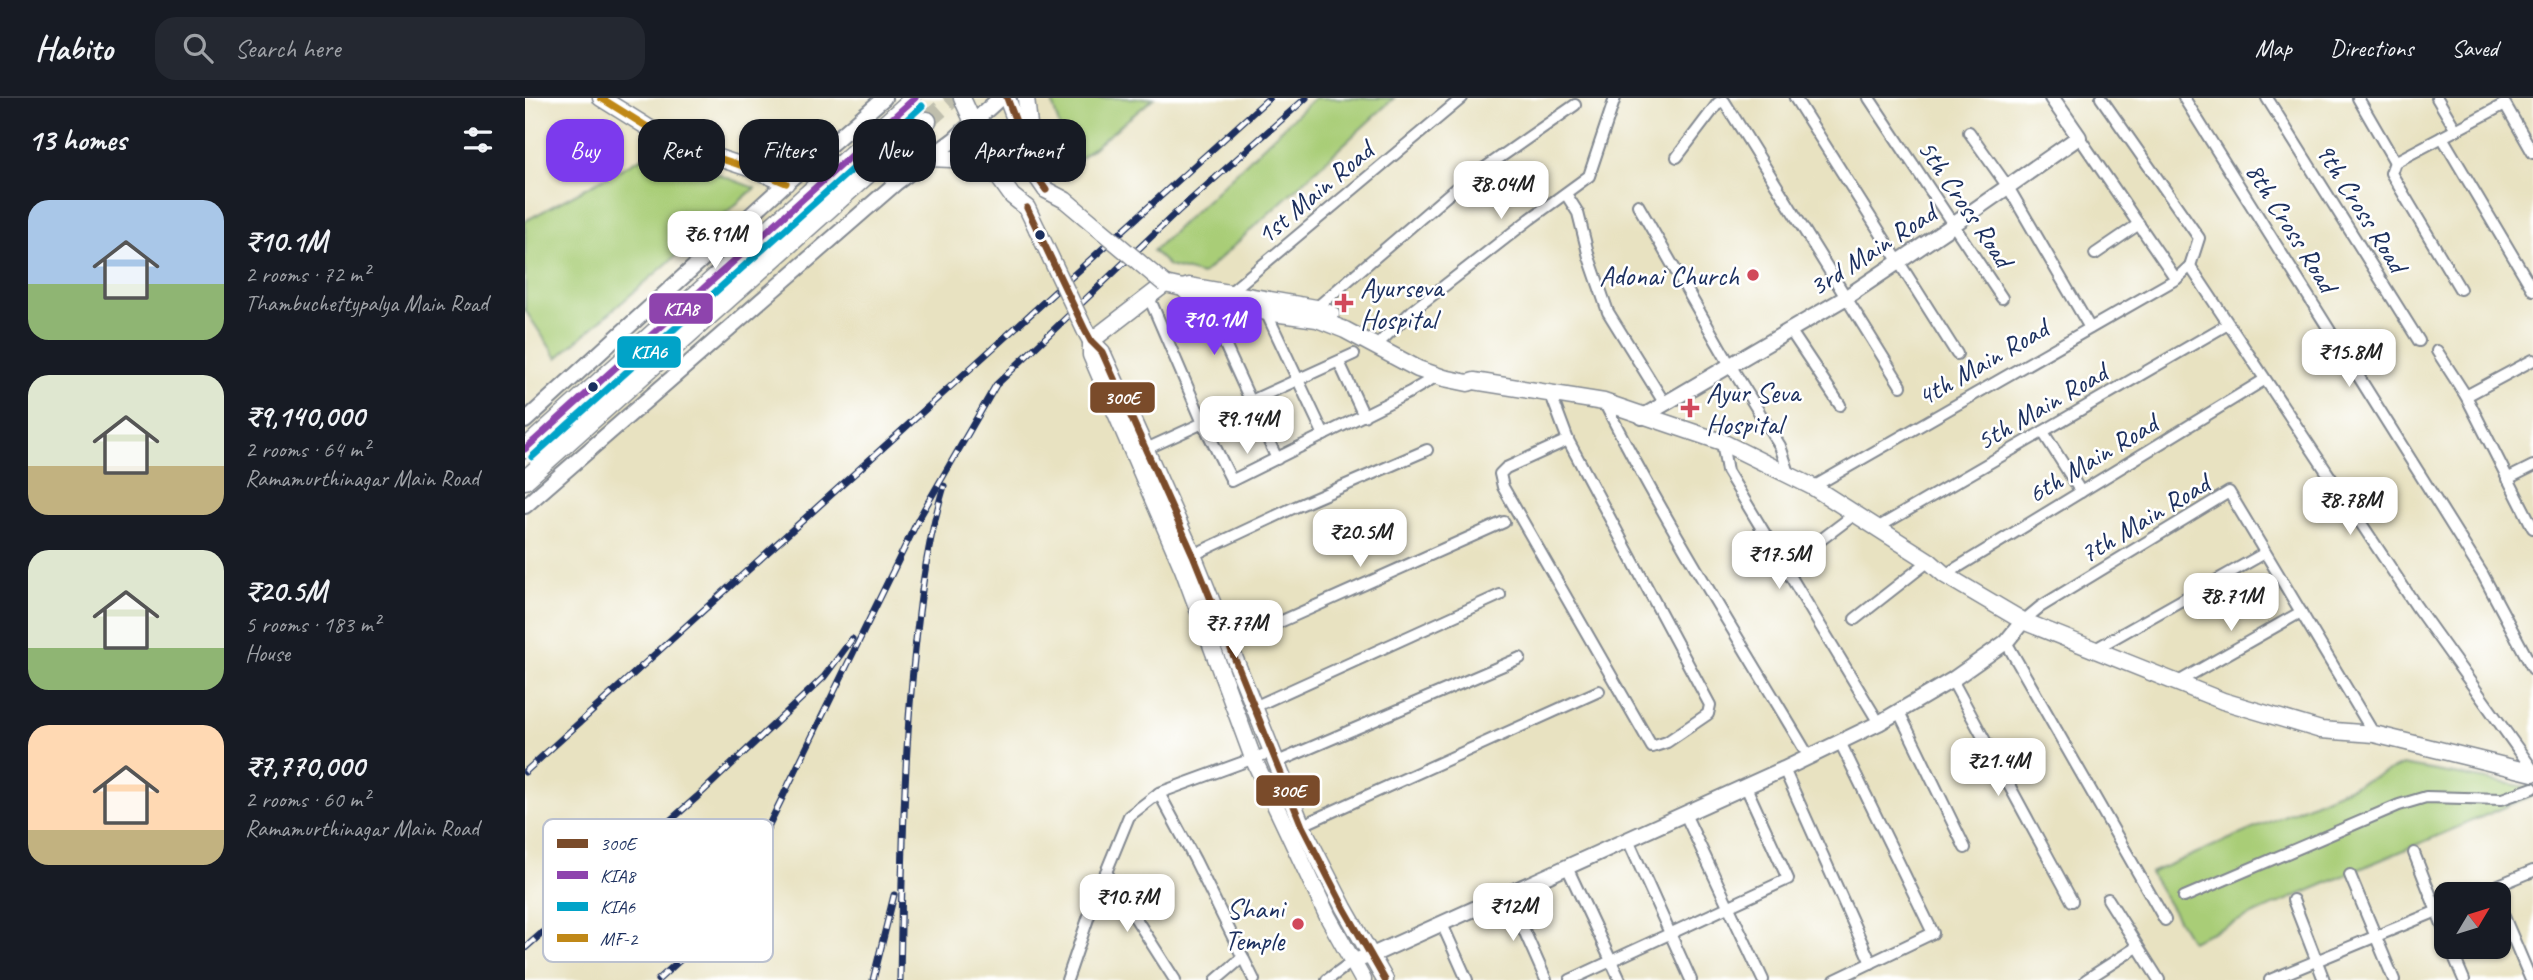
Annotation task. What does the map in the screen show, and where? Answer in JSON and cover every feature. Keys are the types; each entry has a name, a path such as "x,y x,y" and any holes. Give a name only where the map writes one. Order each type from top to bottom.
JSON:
{"highway":[{"path":"525,449 911,102"},
{"path":"525,481 859,182"}],"main road":[{"path":"601,98 673,143 766,173 786,183"},
{"path":"962,98 972,119"},
{"path":"1007,98 1041,184 1173,286 1194,299 1317,319 1437,376 1468,383 1474,381 1604,402 1722,442 1813,488 1929,561 1945,575 2023,621 2223,701 2321,730 2374,734 2533,771"},
{"path":"1026,98 1041,184"},
{"path":"1001,182 1006,190 1027,208 1102,352 1146,449 1230,645 1273,757 1294,828 1328,917 1363,980"},
{"path":"1093,335 1113,331 1173,286"},
{"path":"1093,335 1173,286 1189,286 1316,308 1347,320 1425,362 1468,373 1474,381"},
{"path":"1093,335 1091,355 1183,569 1253,758 1385,980"}],"street":[{"path":"525,420 786,183 884,98"},
{"path":"976,119 1000,98"},
{"name":"1st Main Road","path":"1228,294 1462,98"},
{"path":"1382,340 1412,311 1589,176 1615,98"},
{"path":"1795,98 1957,354"},
{"name":"5th Cross Road","path":"1869,98 2002,298"},
{"path":"2051,98 2176,279"},
{"path":"2101,98 2199,238 2190,266 2423,617 2533,771"},
{"name":"8th Cross Road","path":"2184,98 2483,575 2533,669"},
{"name":"9th Cross Road","path":"2267,98 2419,341"},
{"path":"2358,98 2395,162"},
{"path":"2437,98 2456,130"},
{"path":"2460,289 2391,173 2395,162 2504,101 2516,98"},
{"path":"1677,157 1718,103 1724,101 1901,386"},
{"path":"2504,101 2533,153"},
{"path":"1316,308 1456,188 1574,105"},
{"path":"1969,132 2008,187 2090,328"},
{"name":"3rd Main Road","path":"1642,417 1845,298 2079,137"},
{"path":"2442,137 2533,290"},
{"path":"936,152 950,141"},
{"path":"525,506 899,182"},
{"path":"1566,194 1578,213 1589,257 1608,312 1665,404"},
{"path":"1638,205 1780,446 1790,476"},
{"path":"2095,254 2139,224"},
{"name":"4th Main Road","path":"1813,488 2176,279 2190,266"},
{"path":"1205,301 1277,459"},
{"path":"1151,302 1231,479 1364,416 1437,376"},
{"path":"1266,312 1324,435"},
{"name":"5th Main Road","path":"1877,528 2228,324"},
{"path":"1790,330 1840,405"},
{"path":"2437,351 2466,396 2533,528"},
{"path":"1146,449 1354,354"},
{"path":"2466,396 2533,360"},
{"path":"1339,362 1364,416"},
{"name":"6th Main Road","path":"1945,575 2264,380"},
{"path":"1550,392 1568,440 1710,705 1708,714 1667,742 1651,747 1503,487 1500,474 1506,468 1568,440"},
{"path":"1604,402 1635,464 1809,757"},
{"path":"2043,432 2081,492"},
{"path":"1722,442 1727,471 1879,723"},
{"path":"1193,555 1427,450"},
{"path":"2507,479 2533,466"},
{"name":"7th Main Road","path":"2023,621 2040,607 2229,492 2374,734"},
{"path":"1814,545 1855,514"},
{"path":"1214,652 1504,522"},
{"path":"2095,649 2265,553"},
{"path":"1855,619 1929,561"},
{"path":"1254,707 1500,596"},
{"path":"2178,682 2301,612"},
{"path":"1327,980 1353,961 1370,956 1746,787 1879,723 1952,680 2005,642 2023,621"},
{"path":"2005,642 2165,920"},
{"path":"1067,980 1093,904 1129,816 1159,793 1253,758 1273,757 1520,658"},
{"path":"1952,680 2072,901"},
{"path":"1294,828 1599,691"},
{"path":"1899,712 1965,848"},
{"path":"1835,980 1933,933 1840,742"},
{"path":"1784,769 1871,963"},
{"path":"1570,980 1788,879 1746,787"},
{"path":"2184,897 2399,805 2425,797 2502,799 2533,788"},
{"path":"1159,793 1254,980"},
{"path":"1685,814 1763,980"},
{"path":"1628,839 1691,980"},
{"path":"2414,853 2434,894"},
{"path":"1567,867 1620,980"},
{"path":"2511,882 2533,871"},
{"path":"1106,872 1175,980"},
{"path":"2350,875 2394,980"},
{"path":"1508,894 1546,980"},
{"path":"2108,899 2159,980"},
{"path":"2293,900 2324,980"},
{"path":"2270,980 2434,912"},
{"path":"1442,923 1467,980"},
{"path":"2511,933 2531,980"},
{"path":"2086,980 2137,947"},
{"path":"1216,980 1243,957"},
{"path":"2455,959 2464,980"}],"green space":[{"path":"1054,98 1154,98 1086,154 1086,119 1057,119"},
{"path":"1314,98 1394,98 1202,275 1169,266 1153,251"},
{"path":"638,160 638,182 725,182 725,177 755,188 557,358 525,310 525,221 597,182 624,182 624,167"},
{"path":"2402,765 2533,788 2533,795 2191,941 2150,873"}],"tunnel":[{"path":"929,119 953,98"}],"railway":[{"path":"525,772 1269,98"},
{"path":"772,819 919,518 996,385 1178,211 1306,98"},
{"path":"900,980 905,793 912,681 927,558 944,486"},
{"path":"672,819 824,677 852,639"},
{"path":"873,980 894,895"},
{"path":"525,948 543,932"},
{"path":"658,980 678,962"}],"transit line":[{"name":"MF-2","path":"601,98 673,143 786,183"},
{"name":"KIA8","path":"525,449 915,98"},
{"name":"300E","path":"1007,98 1037,177 1046,190"},
{"name":"KIA6","path":"532,457 922,106"},
{"name":"300E","path":"1027,208 1085,330 1102,352 1193,555 1302,826 1385,980"}],"place":[{"name":"Adonai Church","path":"1753,275"},
{"name":"Ayurseva Hospital","path":"1344,303"},
{"name":"Ayur Seva Hospital","path":"1690,408"},
{"name":"Shani Temple","path":"1298,924"}]}
